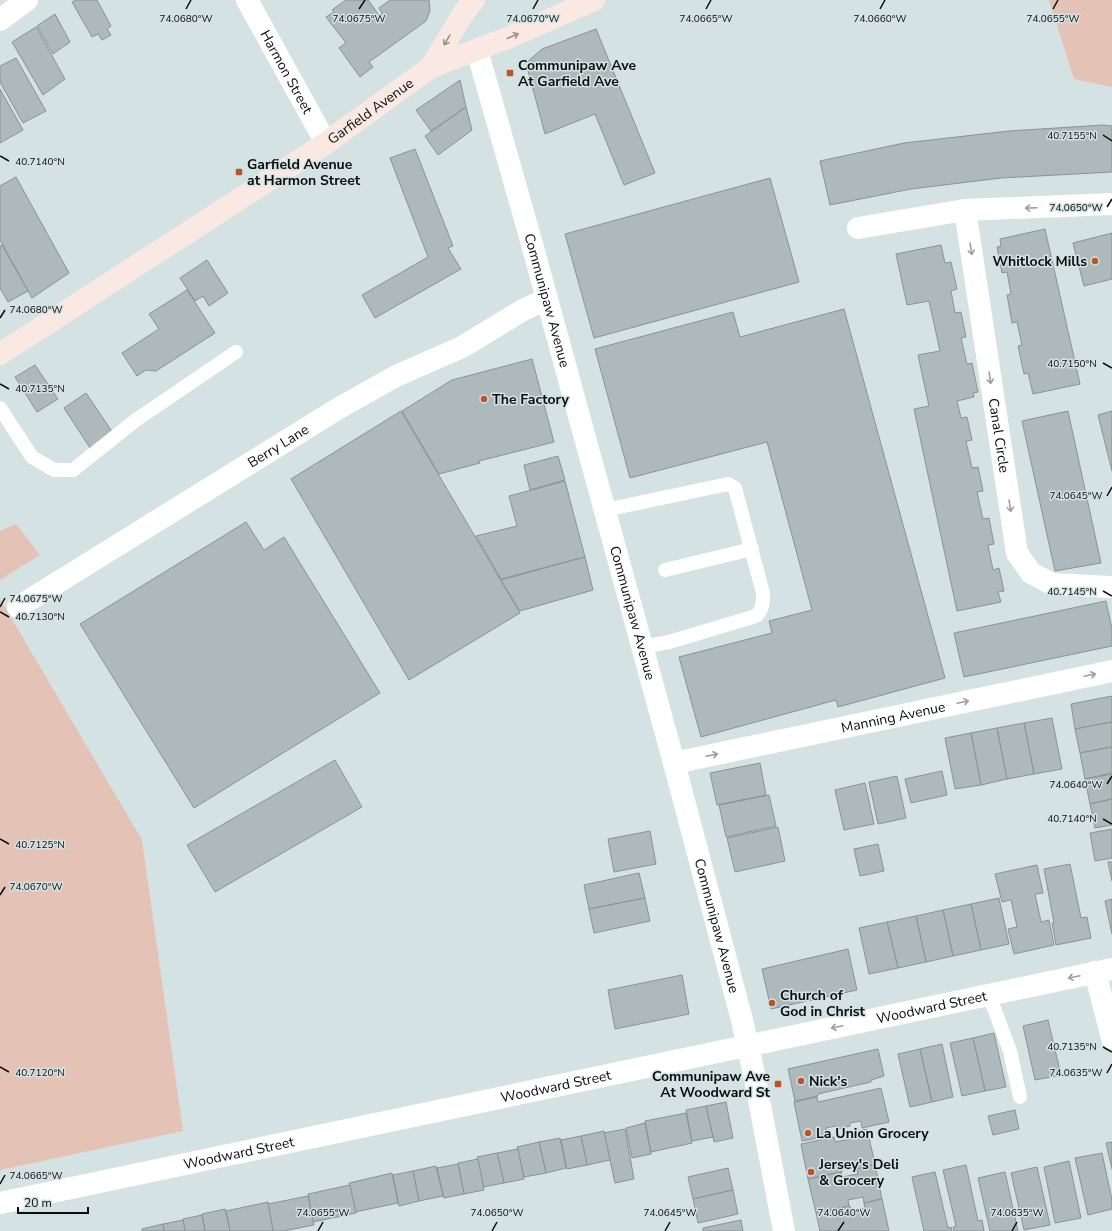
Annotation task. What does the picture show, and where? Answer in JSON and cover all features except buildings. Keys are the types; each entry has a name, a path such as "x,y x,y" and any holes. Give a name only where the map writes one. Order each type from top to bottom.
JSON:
{"main road":[{"name":"Garfield Avenue","path":"0,354 326,143 431,67 510,37 582,2"},
{"name":"Communipaw Avenue","path":"466,4 476,50"},
{"path":"431,67 466,4"}],"street":[{"path":"1,18 27,0"},
{"name":"Harmon Street","path":"247,0 326,143"},
{"name":"Communipaw Avenue","path":"476,50 605,510 674,763 748,1046 784,1231"},
{"path":"858,228 965,210 1112,204"},
{"name":"Canal Circle","path":"965,210 1017,553 1031,573 1052,584 1112,587"},
{"name":"Berry Lane","path":"18,606 339,408 396,376 462,347 523,310 547,299"},
{"name":"Manning Avenue","path":"674,763 1112,670"},
{"path":"1104,970 1112,1038"},
{"name":"Woodward Street","path":"0,1203 1104,970"}],"lane":[{"path":"0,408 32,457 54,470 73,470 136,420 236,352"},
{"path":"605,510 728,484 735,488 752,549 763,593 761,608 756,616 669,642 642,647"},
{"path":"665,570 752,549"},
{"path":"989,995 1010,1051 1020,1097"}],"shaded area":[{"path":"1049,0 1112,0 1112,87 1074,79"},
{"path":"16,524 40,555 0,580 0,531"},
{"path":"0,599 142,840 183,1131 0,1170"}],"place":[{"name":"Communipaw Ave At Garfield Ave","path":"510,73"},
{"name":"Garfield Avenue at Harmon Street","path":"239,172"},
{"name":"Whitlock Mills","path":"1095,261"},
{"name":"The Factory","path":"484,399"},
{"name":"Church of God in Christ","path":"772,1003"},
{"name":"Nick's","path":"801,1081"},
{"name":"Communipaw Ave At Woodward St","path":"778,1084"},
{"name":"La Union Grocery","path":"808,1133"},
{"name":"Jersey's Deli & Grocery","path":"811,1172"}]}
